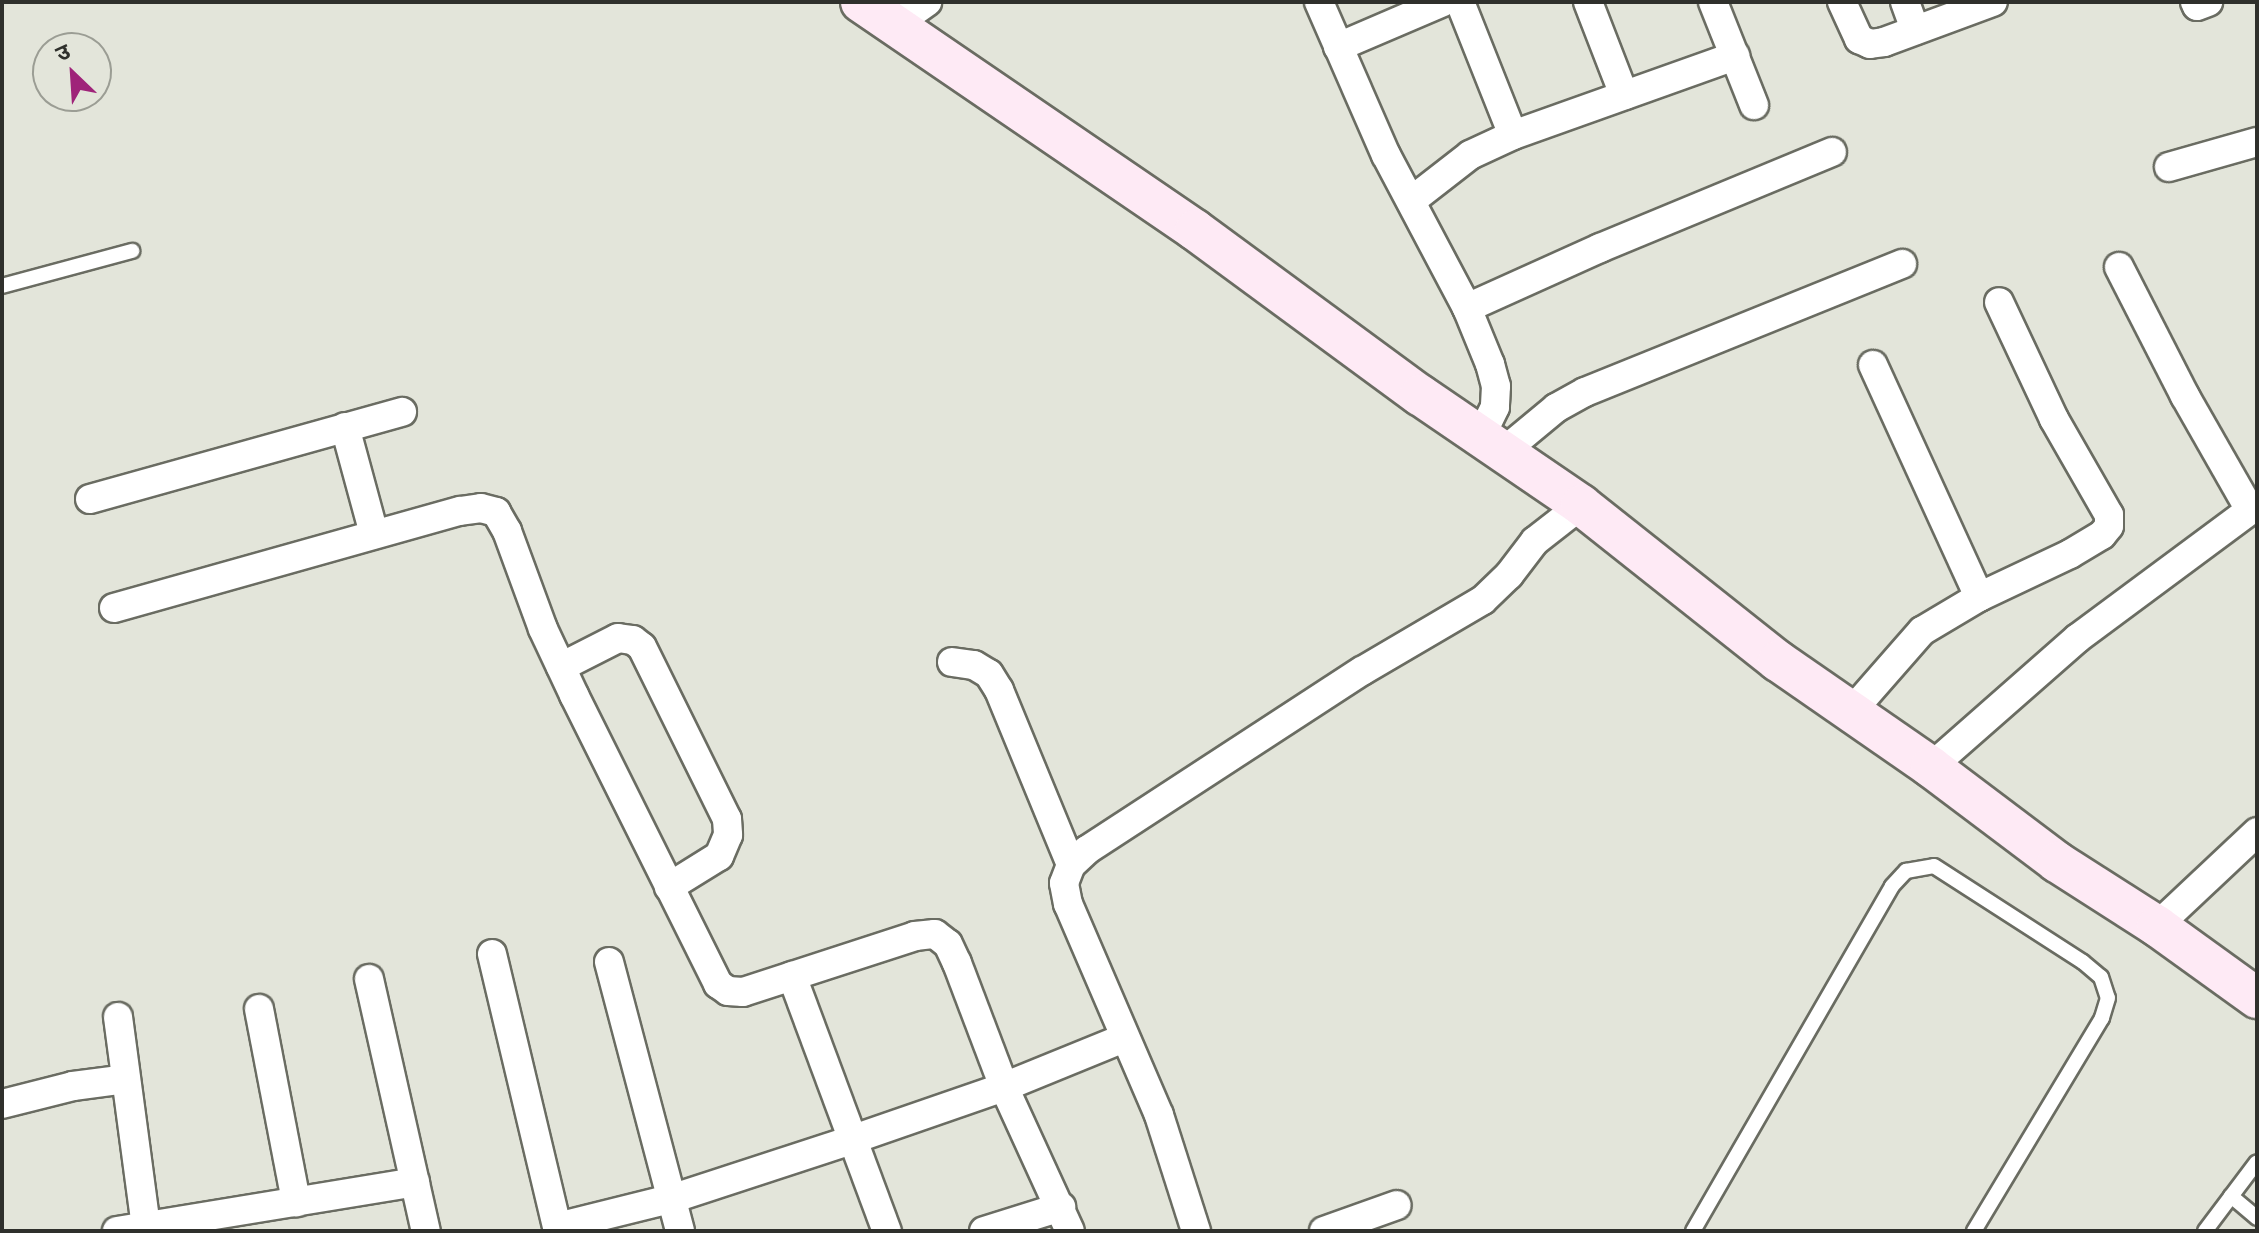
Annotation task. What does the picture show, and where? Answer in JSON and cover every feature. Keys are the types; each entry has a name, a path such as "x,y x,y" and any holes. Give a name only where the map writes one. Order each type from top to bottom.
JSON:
{"street":[{"path":"861,2 1195,230 1581,505 1778,661 1931,767 2057,862 2157,926 2257,998"},
{"path":"893,26 927,2"},
{"path":"1319,2 1411,201 1467,308 1496,386 1492,444"},
{"path":"1338,47 1443,2"},
{"path":"1460,2 1513,135"},
{"path":"1588,2 1624,95"},
{"path":"1713,2 1754,105"},
{"path":"1842,2 1859,39 1870,44 1993,2"},
{"path":"1905,2 1915,30"},
{"path":"2195,2 2197,6 2208,2"},
{"path":"1411,201 1470,155 1513,135 1735,56"},
{"path":"2169,167 2257,142"},
{"path":"1467,308 1600,248 1832,152"},
{"path":"1492,444 1585,392 1902,264"},
{"path":"1931,767 2078,638 2254,508 2185,396 2119,267"},
{"path":"1851,712 1922,631 1979,597 2070,554 2102,535 2109,526 2109,515 2054,419 1999,302"},
{"path":"1873,365 1979,597"},
{"path":"90,499 402,412"},
{"path":"345,427 374,534"},
{"path":"1196,1231 1159,1115 1068,904 1064,883 1071,865 1087,850 1348,680 1483,600 1509,575 1535,541 1581,505"},
{"path":"114,608 460,511 481,508 496,512 507,531 561,667 718,984 728,991 743,992 915,936 935,934 948,944 1004,1087 1065,1219 984,1231"},
{"path":"561,667 618,638 633,640 642,647 727,819 728,835 719,856 669,887"},
{"path":"952,662 974,665 989,674 999,690 1071,865"},
{"path":"2157,926 2257,832"},
{"path":"492,954 557,1229 674,1198 854,1139 1004,1087 1124,1038"},
{"path":"609,962 674,1198 680,1231"},
{"path":"792,976 887,1231"},
{"path":"369,979 426,1231"},
{"path":"259,1009 286,1212"},
{"path":"118,1017 146,1226"},
{"path":"2,1104 73,1086 126,1079"},
{"path":"117,1231 286,1212 415,1182"},
{"path":"1324,1231 1397,1205"}],"lane":[{"path":"2,286 132,251"},
{"path":"1693,1231 1892,886 1906,871 1934,866 2083,962 2101,977 2108,998 2102,1018 1974,1231"},
{"path":"2205,1231 2257,1162"},
{"path":"2231,1196 2257,1218"}]}
